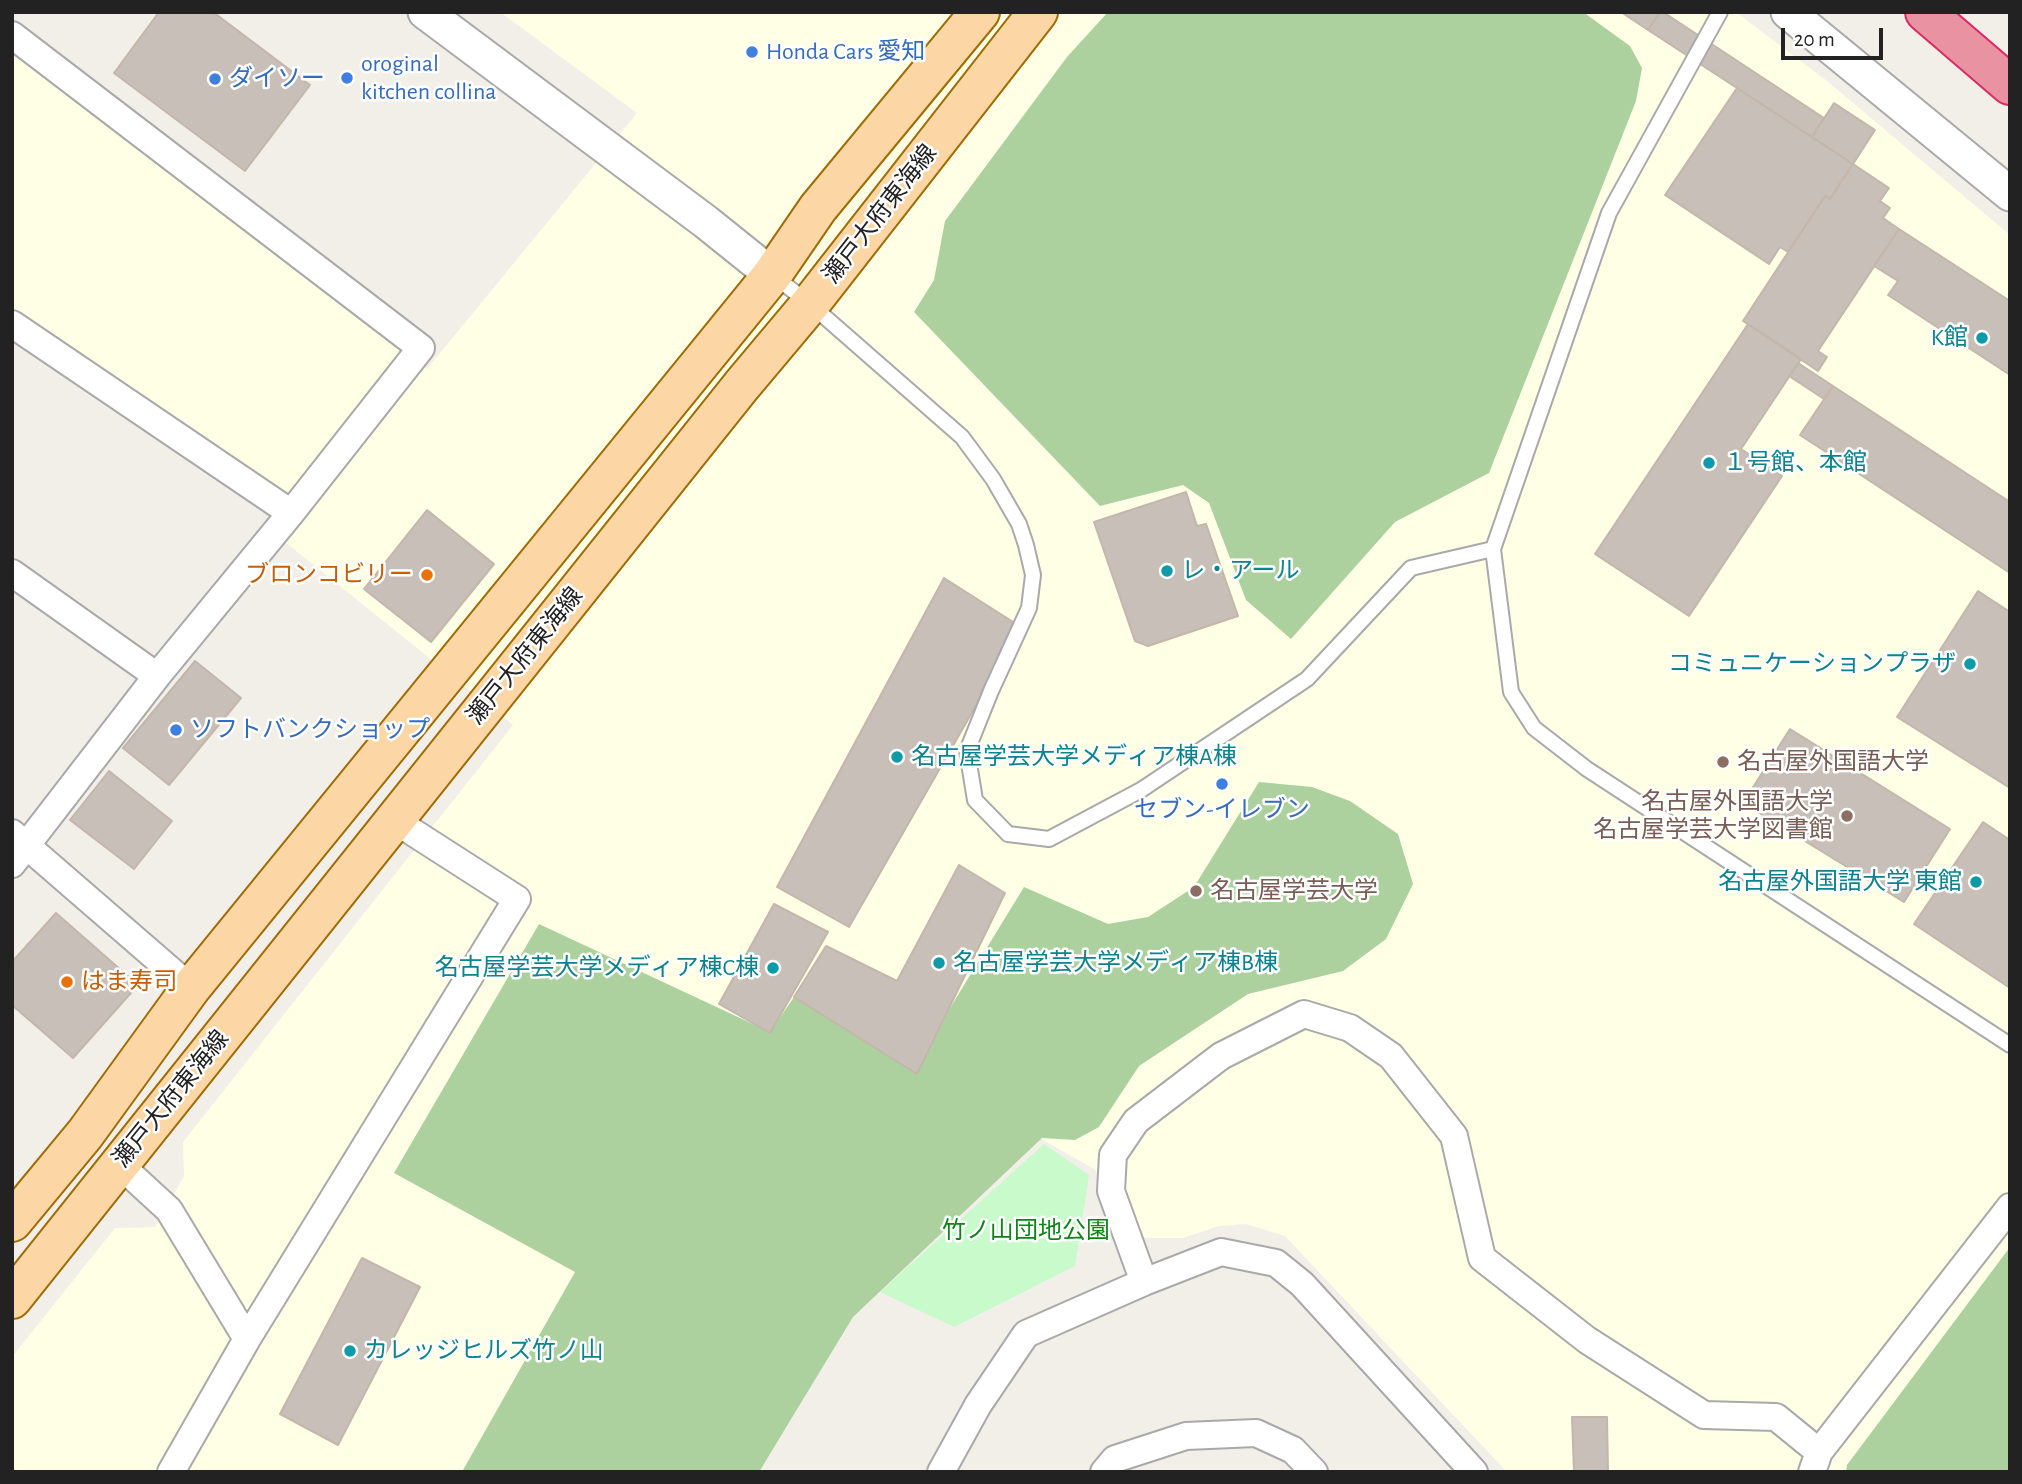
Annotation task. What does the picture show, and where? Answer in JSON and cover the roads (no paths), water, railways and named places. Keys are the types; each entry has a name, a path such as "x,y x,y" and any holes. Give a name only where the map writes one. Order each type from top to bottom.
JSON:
{"highway":[{"path":"1925,12 2007,84"}],"main road":[{"name":"瀬戸大府東海線","path":"12,1223 85,1134 191,988 772,275 818,208 980,12"},
{"name":"瀬戸大府東海線","path":"12,1299 724,407 810,304 1038,12"}],"street":[{"path":"425,12 706,222 772,275"},
{"path":"1788,12 2010,194"},
{"path":"12,35 421,348 291,513 17,847 191,988"},
{"path":"12,324 291,513"},
{"path":"12,573 157,676"},
{"path":"171,1472 247,1339 517,899 394,820"},
{"path":"1144,1282 1111,1191 1113,1155 1136,1121 1220,1056 1304,1014 1350,1028 1391,1056 1454,1136 1482,1258 1587,1340 1704,1415 1776,1417 1815,1462 2010,1207"},
{"path":"119,1164 169,1210 247,1339"},
{"path":"941,1472 978,1405 1027,1334 1144,1282 1221,1252 1276,1263 1302,1284 1474,1472"},
{"path":"1104,1472 1115,1459 1186,1436 1256,1433 1293,1450 1314,1472"}],"lane":[{"path":"1720,12 1609,213 1493,549 1511,692 1534,728 1587,769 2010,1045"},
{"path":"772,275 810,304 962,437 993,478 1018,524 1033,575 1029,608 967,751 975,800 1008,834 1049,839 1141,790 1307,679 1411,568 1493,549"}],"place":[{"name":"Honda Cars 愛知","path":"752,52"},
{"name":"oroginal kitchen collina","path":"347,78"},
{"name":"ダイソー","path":"215,79"},
{"name":"K館","path":"1982,338"},
{"name":"１号館、本館","path":"1709,463"},
{"name":"レ・アール","path":"1167,571"},
{"name":"ブロンコビリー","path":"427,575"},
{"name":"コミュニケーションプラザ","path":"1970,664"},
{"name":"ソフトバンクショップ","path":"176,730"},
{"name":"名古屋学芸大学メディア棟A棟","path":"897,757"},
{"name":"名古屋外国語大学","path":"1723,762"},
{"name":"セブン-イレブン","path":"1222,784"},
{"name":"名古屋外国語大学 名古屋学芸大学図書館","path":"1847,816"},
{"name":"名古屋外国語大学 東館","path":"1976,882"},
{"name":"名古屋学芸大学","path":"1196,891"},
{"name":"名古屋学芸大学メディア棟B棟","path":"939,963"},
{"name":"名古屋学芸大学メディア棟C棟","path":"773,968"},
{"name":"はま寿司","path":"67,982"},
{"name":"カレッジヒルズ竹ノ山","path":"350,1351"}],"park label":[{"name":"竹ノ山団地公園","path":"1026,1231"}]}
